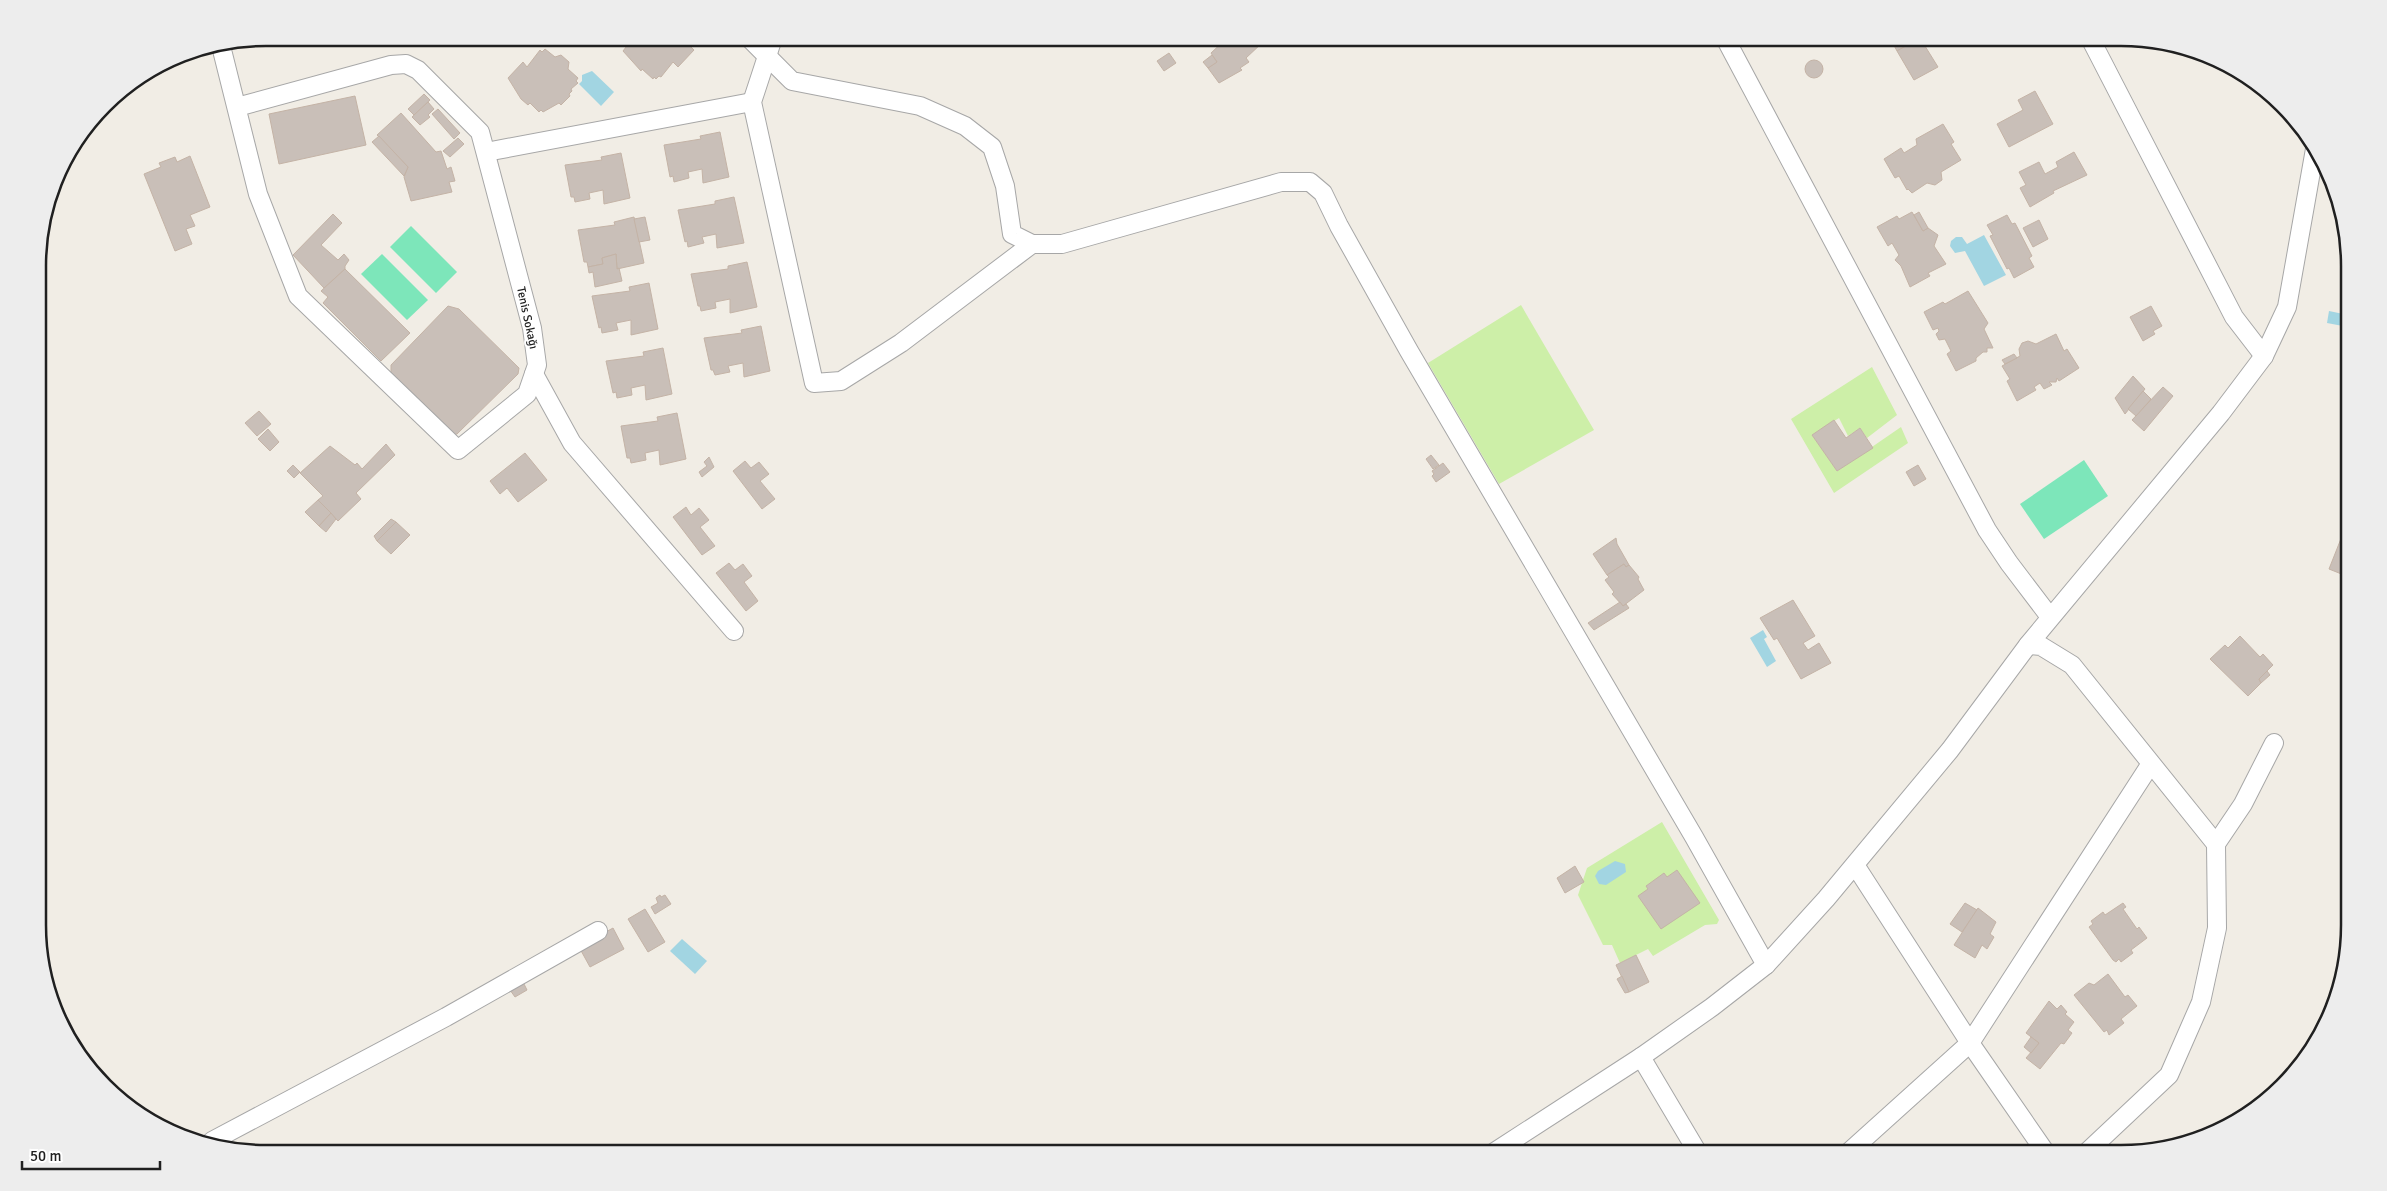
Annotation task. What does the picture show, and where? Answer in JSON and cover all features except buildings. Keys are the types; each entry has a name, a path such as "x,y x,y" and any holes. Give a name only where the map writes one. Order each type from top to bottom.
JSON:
{"street":[{"path":"758,46 792,81 920,106 965,126 992,146 1005,186 1012,234 1032,244 1062,244 1281,182 1310,182 1323,192 1339,226 1409,351 1694,836 1766,965"},
{"path":"770,46 752,102 814,383 841,381 901,344 1032,244"},
{"path":"1729,46 1987,530 2009,563 2050,617"},
{"path":"2094,46 2234,318 2264,356"},
{"name":"Tenis Sokağı","path":"222,50 258,194 298,296 458,450 527,394 537,365 532,328 486,152 480,132 474,124 418,70 406,64 391,65 237,108"},
{"path":"486,152 752,102"},
{"path":"1506,1145 1641,1057 1712,1007 1766,965 1855,865 1950,750 2050,617 2221,413 2264,356 2287,307 2313,160"},
{"path":"534,374 572,443 734,631"},
{"path":"2028,645 2041,646 2072,665 2150,765 2216,844"},
{"path":"2095,1145 2169,1075 2201,1002 2217,928 2216,844 2243,804 2274,743"},
{"path":"1857,1145 1970,1043 2150,765"},
{"path":"1855,865 1970,1043 2040,1145"},
{"path":"216,1139 446,1017 598,931"},
{"path":"1641,1057 1693,1145"}],"green space":[{"path":"411,226 457,272 436,293 390,247"},
{"path":"382,254 428,300 407,320 361,274"},
{"path":"1521,305 1594,430 1499,484 1428,363"},
{"path":"1872,367 1897,415 1867,438 1860,428 1848,436 1839,418 1812,435 1837,471 1901,427 1908,443 1834,493 1791,419"},
{"path":"2084,460 2108,496 2044,539 2020,504"},
{"path":"1662,822 1719,920 1717,924 1705,925 1653,956 1648,949 1620,963 1612,945 1603,945 1578,895 1587,868"}],"water":[{"path":"592,71 614,92 601,106 579,84 582,81 582,75"},
{"path":"1984,235 2006,275 1984,286 1965,251 1955,253 1950,246 1951,241 1956,237 1962,237 1967,244"},
{"path":"2329,311 2341,314 2341,326 2327,323"},
{"path":"1763,630 1767,637 1764,639 1776,661 1767,667 1750,638"},
{"path":"1615,861 1625,864 1626,872 1606,885 1599,884 1595,876 1598,871"},
{"path":"682,939 707,961 695,974 670,951"}]}
